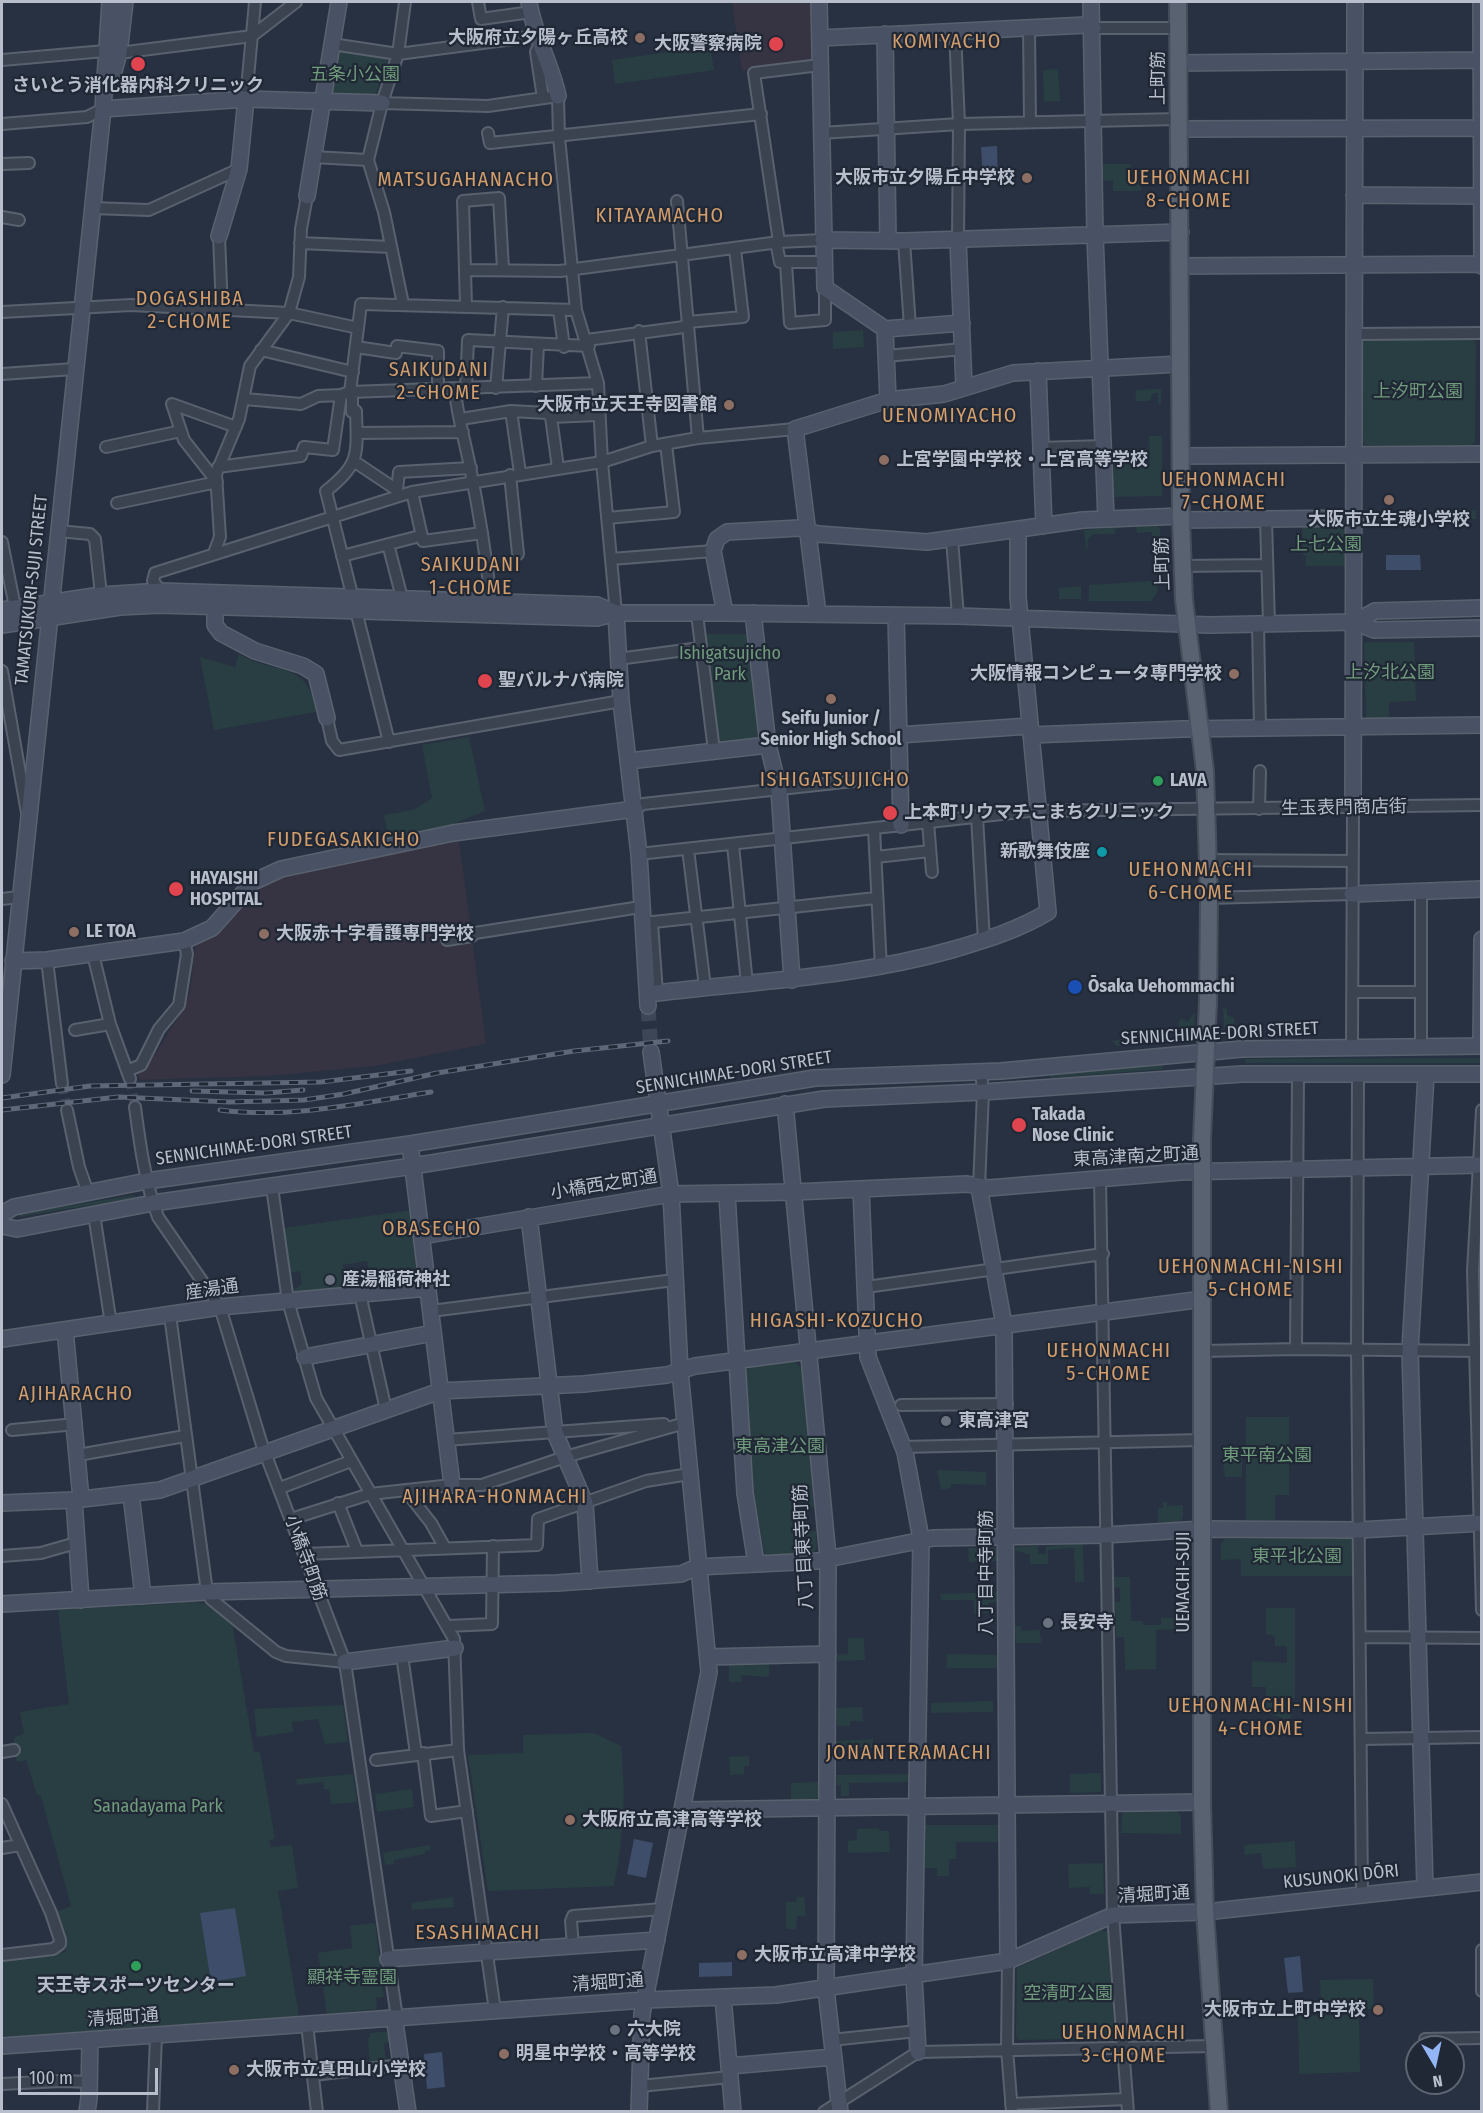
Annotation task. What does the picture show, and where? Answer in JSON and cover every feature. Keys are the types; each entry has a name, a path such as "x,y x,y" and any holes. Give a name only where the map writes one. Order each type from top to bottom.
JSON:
{"main road":[{"name":"上町筋","path":"1178,2 1181,518 1183,566 1206,810 1209,898 1206,1052"},
{"name":"UEMACHI-SUJI","path":"1206,1052 1203,1172 1202,1802 1205,1912 1219,2112"}],"street":[{"name":"TAMATSUKURI-SUJI STREET","path":"110,2 112,52"},
{"name":"TAMATSUKURI-SUJI STREET","path":"2,1075 6,979 13,961 103,109 112,52 125,2"},
{"path":"222,310 219,236 239,169 255,2"},
{"path":"2,60 112,52 252,36 296,2"},
{"path":"214,553 219,537 218,467 236,427 245,399 250,366 289,313 299,277 300,243 339,2"},
{"path":"403,304 384,212 368,160 382,103 398,54 405,2"},
{"path":"478,2 481,19 530,7 538,41 553,72 558,96 559,137 576,310 588,343 598,383 598,415 612,559 621,701 648,922 653,999 705,987 792,980 881,968 1021,928 1048,912 1040,813 1036,805 1020,618 1018,530"},
{"path":"786,264 790,323 825,320 819,2"},
{"path":"1091,2 1095,235 1106,519"},
{"path":"1352,1047 1356,518 1355,2"},
{"path":"1181,266 1482,265 1481,2"},
{"path":"820,38 1087,25 1093,27 1178,28"},
{"path":"1029,28 1030,122"},
{"path":"955,31 959,124 958,240 964,387"},
{"path":"885,34 888,241"},
{"path":"332,44 398,54 538,41"},
{"path":"538,41 536,52 543,98"},
{"path":"1178,63 1481,60"},
{"path":"820,65 754,73 778,242 778,261 786,264 824,262"},
{"path":"2,124 87,117 103,109 246,99 488,106 558,96"},
{"path":"488,133 490,143 761,114"},
{"path":"821,133 959,124 1093,119 1178,124 1481,128"},
{"path":"313,157 368,160"},
{"path":"2,164 29,163"},
{"path":"92,208 148,210 239,169"},
{"path":"1354,195 1480,196"},
{"path":"466,306 463,201 499,198 503,269"},
{"path":"677,201 698,438"},
{"path":"2,212 2,217 19,220"},
{"path":"465,270 572,269 778,242 958,240 1181,232"},
{"path":"904,241 910,327"},
{"path":"300,243 392,247"},
{"path":"491,600 471,468 461,419 456,410 468,340 564,347 639,332 684,327 688,322 743,316 735,249"},
{"path":"825,288 885,329 962,323"},
{"path":"218,467 301,456 304,447 333,450 353,372 361,304 576,310"},
{"path":"2,312 131,305 289,313 358,328"},
{"path":"496,388 502,307"},
{"path":"559,310 564,347"},
{"path":"885,329 888,400"},
{"path":"639,332 652,446"},
{"path":"1354,334 1482,333"},
{"path":"536,386 538,345"},
{"path":"356,347 396,353 397,346 438,351 438,390"},
{"path":"886,356 963,349"},
{"path":"261,350 353,372"},
{"path":"160,591 153,581 155,573 332,517 397,493 602,462 652,446 698,438 795,429 888,400 944,394 1013,373 1180,364"},
{"path":"2,374 74,369"},
{"path":"1038,371 1044,526"},
{"path":"245,399 301,404 318,396 348,393 598,383"},
{"path":"348,393 357,433 355,462 340,480 326,491 389,742"},
{"path":"217,482 184,440 172,404 236,427"},
{"path":"461,419 511,411 548,413 551,417 558,468"},
{"path":"511,411 518,554"},
{"path":"551,417 598,415"},
{"path":"795,429 810,531 818,614"},
{"path":"105,447 182,431"},
{"path":"357,433 464,432"},
{"path":"607,518 674,512 666,444"},
{"path":"1040,448 1103,446"},
{"path":"1180,456 1482,454"},
{"path":"355,462 397,493"},
{"path":"397,493 399,472 471,468"},
{"path":"117,503 217,482"},
{"path":"412,492 420,536 423,541 482,533"},
{"path":"725,613 713,551 717,539 727,532 799,528 818,534 927,542 1106,519 1356,518"},
{"path":"1260,729 1267,565 1266,519"},
{"path":"58,531 90,534 95,539 101,595"},
{"path":"342,556 420,536"},
{"path":"951,539 958,616"},
{"path":"2,542 8,608 215,607 354,603 402,598 597,605 616,613"},
{"path":"388,544 402,598"},
{"path":"612,559 713,551"},
{"path":"1183,566 1267,565"},
{"path":"2,625 101,595 160,591 597,618 616,613 753,613 958,616 1188,624 1355,622 1374,630 1482,628"},
{"path":"215,607 215,625 221,633 255,651 303,666 316,674 332,741 339,750 621,701"},
{"path":"1355,622 1375,611 1482,608"},
{"path":"753,613 768,745 779,790 789,908 792,980"},
{"path":"697,614 714,751"},
{"path":"896,615 901,825"},
{"path":"618,659 700,648"},
{"path":"2,671 17,773 28,819"},
{"path":"899,735 1482,724"},
{"path":"629,761 768,745"},
{"path":"1259,809 1260,771"},
{"path":"13,961 46,960 184,941 212,928 253,882 281,868 453,832 634,809 643,804 899,776"},
{"name":"生玉表門商店街","path":"639,854 977,816 1482,805"},
{"path":"977,816 984,940"},
{"path":"928,822 932,873"},
{"path":"874,829 881,968"},
{"path":"733,844 747,984"},
{"path":"688,849 705,987"},
{"path":"876,857 930,851"},
{"path":"1207,860 1352,861"},
{"path":"1209,898 1482,889"},
{"path":"1421,890 1421,1047"},
{"path":"2,899 20,897"},
{"path":"648,922 876,898"},
{"path":"447,940 472,936 475,933 634,909"},
{"path":"1481,1046 1482,939"},
{"path":"93,954 110,1024 130,1075 141,1065 159,1029 179,1005 187,954 184,941"},
{"path":"46,960 62,1084"},
{"path":"1353,992 1421,992"},
{"path":"75,1030 110,1024"},
{"name":"SENNICHIMAE-DORI STREET","path":"2,1214 14,1207 147,1181 410,1144 815,1078 981,1071 1206,1052 1352,1047 1481,1046"},
{"path":"639,2112 645,2000 708,1683 708,1657 697,1567 680,1371 671,1194 651,1053"},
{"path":"979,1187 981,1071"},
{"path":"2,1226 17,1229 153,1203 413,1166 824,1099 982,1092 1205,1076 1482,1074"},
{"path":"1296,1348 1298,1075"},
{"path":"1425,1888 1410,1350 1426,1075"},
{"path":"1358,1076 1357,1349 1362,1893"},
{"name":"八丁目東寺町筋","path":"786,1104 828,1557 826,1989 839,2106"},
{"name":"小橋寺町筋","path":"135,1107 147,1181 158,1217 220,1307 266,1453 345,1662 398,2019"},
{"path":"68,1110 79,1167 88,1193"},
{"path":"1482,1110 1481,1165 1473,1271 1478,1351 1482,1610"},
{"path":"410,1144 452,1485"},
{"name":"東高津南之町通","path":"795,1192 967,1184 979,1187 1203,1172 1481,1165"},
{"path":"1100,1178 1113,1915 1128,2112"},
{"path":"272,1187 288,1301 316,1398 454,1639 458,1750 495,2011"},
{"name":"八丁目中寺町筋","path":"979,1187 1004,1325 1007,1444 1008,1961"},
{"path":"861,1189 868,1357 894,1405 921,1539 919,1806 914,1977 918,2052"},
{"name":"小橋西之町通","path":"422,1236 671,1194 795,1192"},
{"path":"728,1194 745,1493 756,1563"},
{"path":"94,1214 111,1324"},
{"path":"529,1217 555,1433 585,1503 590,1581"},
{"path":"866,1287 1103,1254"},
{"path":"431,1311 674,1280"},
{"name":"産湯通","path":"2,1339 220,1307 428,1288"},
{"path":"360,1294 386,1410"},
{"path":"2,1503 77,1499 160,1490 440,1391 550,1386 667,1375 737,1360 1203,1299"},
{"path":"170,1315 191,1480 207,1592 210,1599 276,1652 286,1656 345,1662 454,1648"},
{"path":"65,1330 78,1455 76,1543 81,1600"},
{"path":"305,1357 433,1334"},
{"path":"1203,1351 1296,1348 1478,1351"},
{"path":"894,1405 1006,1404"},
{"path":"446,1440 685,1423"},
{"path":"291,1519 370,1494 452,1485 482,1485 565,1457 685,1423"},
{"path":"12,1430 76,1425"},
{"path":"78,1455 185,1436"},
{"path":"903,1447 1202,1440"},
{"path":"280,1488 351,1461"},
{"path":"304,1554 537,1545 538,1519 646,1481 689,1474"},
{"path":"405,1490 431,1523 445,1548"},
{"path":"131,1494 142,1596"},
{"path":"338,1503 357,1551"},
{"path":"2,1604 207,1592 492,1586 590,1581 681,1574 697,1567 817,1561 921,1539 1105,1535 1203,1529 1359,1530 1481,1523"},
{"path":"2,1556 32,1554 76,1543"},
{"path":"447,1626 492,1624 493,1546"},
{"path":"1361,1637 1482,1638"},
{"path":"402,1654 431,1816 467,1811"},
{"path":"708,1657 828,1654"},
{"path":"1362,1739 1482,1737"},
{"path":"2,1752 14,1750"},
{"path":"376,1760 458,1750"},
{"path":"683,1810 1202,1802"},
{"path":"2,1804 51,1912 60,1944 53,1949 2,1955"},
{"path":"2,1848 20,1845"},
{"name":"KUSUNOKI DŌRI","path":"1205,1912 1362,1893 1482,1882"},
{"path":"573,1946 571,1921 573,1916 663,1909"},
{"name":"清堀町通","path":"2,2046 645,2000 776,1995 914,1977 1008,1961 1113,1915 1205,1912"},
{"path":"388,1959 657,1940"},
{"path":"1481,1953 1482,1989"},
{"path":"1008,1961 1007,2049 1012,2108 1127,2099"},
{"path":"723,1997 733,2112"},
{"path":"398,2019 395,2023 408,2112"},
{"path":"307,2024 317,2112"},
{"path":"831,2040 917,2031"},
{"path":"153,2112 156,2036"},
{"path":"1465,2038 1482,2038"},
{"path":"87,2112 90,2040"},
{"path":"824,2112 839,2106 918,2052 1214,2046"},
{"path":"640,2086 834,2057"},
{"path":"313,2074 402,2065"},
{"path":"2,2084 90,2082"}],"shaded area":[{"name":"大阪警察病院","path":"732,2 813,2 815,61 742,71"},
{"path":"459,840 486,1044 375,1066 268,1076 139,1080 138,1073 147,1067 184,1008 190,993 195,946 217,934 261,887 284,876"}],"green space":[{"path":"710,46 714,70 615,84 612,60"},
{"name":"五条小公園","path":"338,50 386,56 387,62 375,96 332,97 329,93"},
{"path":"1058,69 1060,101 1044,102 1043,70"},
{"path":"1099,164 1131,164 1131,178 1141,179 1141,191 1113,191 1113,181 1099,180"},
{"path":"863,330 864,347 833,349 833,332"},
{"name":"上汐町公園","path":"1364,339 1472,339 1476,343 1475,441 1471,446 1366,445 1362,441 1360,343"},
{"path":"1161,389 1161,404 1158,404 1158,393 1153,393 1150,401 1136,401 1135,390"},
{"path":"1149,436 1162,436 1162,496 1110,497 1114,464 1150,463"},
{"path":"1476,510 1476,519 1445,519 1444,511"},
{"name":"上七公園","path":"1302,525 1347,525 1350,566 1306,566 1306,556 1303,555"},
{"path":"1130,526 1115,529 1115,534 1093,534 1088,540 1087,553 1084,530"},
{"path":"1157,526 1160,528 1160,549 1153,551 1152,532 1137,533 1136,527"},
{"path":"1152,581 1157,584 1158,591 1151,601 1089,601 1089,585"},
{"path":"1081,586 1081,599 1059,599 1059,588"},
{"name":"Ishigatsujicho Park","path":"706,634 746,634 750,638 762,735 756,742 721,746 717,741 703,638"},
{"name":"上汐北公園","path":"1366,642 1414,642 1416,701 1389,702 1389,718 1366,718 1364,645"},
{"path":"239,654 298,676 312,695 316,712 214,730 200,657 235,667"},
{"path":"469,737 485,811 451,825 388,837 384,815 413,810 432,798 422,745"},
{"path":"1223,1008 1227,1009 1227,1015 1234,1018 1236,1035 1224,1027"},
{"path":"1195,1012 1194,1029 1183,1039 1181,1027 1178,1024 1181,1018 1187,1022"},
{"path":"1157,1033 1160,1042 1117,1046 1112,1041"},
{"path":"1482,1058 1481,1063 1245,1063 1245,1059"},
{"path":"1163,1064 1163,1069 1050,1078 1050,1075"},
{"path":"134,1195 135,1198 19,1217 18,1214"},
{"path":"412,1210 420,1278 416,1283 371,1287 367,1261 342,1265 347,1272 339,1293 296,1297 290,1292 302,1284 300,1271 290,1273 287,1249 283,1245 284,1228"},
{"name":"東高津公園","path":"793,1360 803,1370 814,1507 802,1508 805,1531 816,1531 817,1548 813,1553 765,1555 755,1503 745,1375 749,1366"},
{"name":"東平南公園","path":"1246,1417 1289,1417 1289,1495 1275,1495 1275,1520 1246,1520"},
{"path":"1222,1456 1242,1456 1242,1477 1225,1477"},
{"path":"937,1470 986,1472 986,1485 951,1484 951,1488 941,1490"},
{"path":"1163,1502 1167,1502 1167,1506 1183,1505 1183,1518 1179,1522 1158,1522 1158,1508 1163,1508"},
{"name":"東平北公園","path":"1350,1537 1353,1539 1354,1576 1241,1576 1241,1559 1221,1560 1221,1544 1225,1539"},
{"path":"1083,1543 1084,1582 1075,1582 1074,1548 1048,1550 1048,1564 1030,1564 1030,1555 1014,1550 1017,1547 1038,1546 1038,1554 1046,1554 1046,1546"},
{"path":"968,1548 995,1548 998,1550 999,1561 969,1562"},
{"path":"1114,1577 1130,1577 1131,1621 1142,1621 1143,1625 1161,1625 1161,1618 1183,1618 1183,1629 1156,1630 1156,1669 1125,1670 1124,1637 1116,1637 1115,1602 1120,1602 1120,1588 1114,1587"},
{"path":"999,1592 1000,1601 988,1603 988,1613 974,1614 974,1600 941,1600 940,1594"},
{"name":"Sanadayama Park","path":"190,1597 194,1602 211,1605 232,1622 254,1752 260,1752 275,1839 269,1840 271,1847 292,1845 298,1888 278,1891 299,2016 2,2037 2,1960 66,1952 56,1912 71,1906 41,1796 37,1795 26,1760 17,1762 13,1744 15,1737 24,1734 20,1712 69,1704 58,1610 181,1603"},
{"path":"1266,1608 1295,1608 1295,1698 1266,1698 1266,1687 1252,1687 1252,1661 1287,1663 1287,1646 1275,1646 1275,1636 1266,1634"},
{"path":"1015,1626 1021,1626 1021,1631 1039,1630 1042,1643 1016,1643"},
{"path":"848,1638 864,1638 865,1660 837,1661 836,1655 848,1654"},
{"path":"947,1654 999,1655 999,1668 946,1668"},
{"path":"729,1662 769,1662 769,1677 741,1675 741,1682 729,1682"},
{"path":"993,1701 993,1712 931,1713 931,1703"},
{"path":"1268,1702 1285,1703 1292,1713 1289,1721 1266,1712 1263,1705"},
{"path":"343,1705 348,1742 325,1744 318,1719 292,1722 293,1732 257,1737 254,1709"},
{"path":"862,1707 863,1721 850,1721 850,1726 837,1726 836,1708"},
{"path":"594,1733 621,1746 623,1816 614,1886 488,1891 468,1755 523,1753 523,1735"},
{"path":"873,1739 873,1748 835,1748 835,1741"},
{"path":"749,1756 749,1766 744,1766 744,1774 730,1775 729,1757"},
{"path":"1101,1773 1101,1792 1070,1793 1070,1774"},
{"path":"353,1774 357,1802 331,1804 329,1789 324,1789 323,1782 297,1785 296,1779"},
{"path":"912,1774 912,1782 849,1783 849,1796 841,1796 841,1785 837,1785 836,1775"},
{"path":"819,1782 819,1795 814,1801 791,1801 791,1783"},
{"path":"412,1789 414,1807 377,1812 375,1794"},
{"path":"1125,1810 1177,1811 1181,1816 1181,1834 1121,1833 1122,1815"},
{"path":"924,1825 1001,1825 1001,1842 956,1842 956,1859 949,1859 949,1876 937,1876 937,1868 924,1868"},
{"path":"879,1828 879,1831 889,1831 890,1852 848,1853 848,1841 857,1840 857,1829"},
{"path":"1295,1841 1296,1867 1266,1869 1263,1867 1261,1853 1245,1855 1244,1845"},
{"path":"430,1845 431,1850 425,1851 425,1854 394,1860 394,1864 385,1865 383,1853"},
{"path":"1103,1863 1104,1894 1090,1894 1090,1887 1069,1888 1068,1864"},
{"path":"453,1897 454,1907 412,1910 411,1903"},
{"path":"797,1897 804,1897 806,1916 797,1916 796,1929 786,1929 786,1902 796,1902"},
{"name":"顯祥寺霊園","path":"375,1923 384,1997 376,1998 377,2009 327,2014 318,1953 352,1948 350,1926"},
{"name":"空清町公園","path":"1101,1930 1108,1932 1114,2033 1110,2038 1019,2040 1016,2036 1017,1968"},
{"path":"1373,1979 1374,2009 1321,2010 1320,1980"},
{"path":"1359,2015 1360,2072 1299,2074 1298,2016"},
{"path":"393,2031 394,2042 384,2043 386,2063 370,2065 368,2038 370,2038 370,2033"}],"water":[{"path":"997,146 998,182 983,183 981,147"},
{"path":"1386,555 1420,555 1421,570 1386,570"},
{"path":"634,1839 653,1843 646,1878 627,1874"},
{"path":"235,1908 246,1976 211,1982 200,1913"},
{"path":"1300,1956 1303,1992 1288,1993 1284,1958"},
{"path":"732,1962 732,1976 699,1977 699,1963"},
{"path":"442,2052 445,2087 427,2089 424,2054"}],"tunnel":[{"path":"648,1006 651,1052"},
{"path":"130,1079 135,1107"},
{"path":"62,1084 67,1110"}],"railway":[{"path":"2,1110 118,1097 230,1102 304,1100 344,1094 437,1073 574,1051 668,1041"},
{"path":"2,1098 90,1086 321,1082 411,1071"},
{"path":"192,1091 266,1093 303,1090"},
{"path":"220,1110 273,1113 300,1111 431,1092"}],"place":[{"name":"大阪府立夕陽ヶ丘高校","path":"640,38"},
{"name":"大阪警察病院","path":"776,44"},
{"name":"さいとう消化器内科クリニック","path":"138,64"},
{"name":"大阪市立夕陽丘中学校","path":"1027,178"},
{"name":"大阪市立天王寺図書館","path":"729,405"},
{"name":"上宮学園中学校・上宮高等学校","path":"884,460"},
{"name":"大阪市立生魂小学校","path":"1389,500"},
{"name":"大阪情報コンピュータ専門学校","path":"1234,674"},
{"name":"聖バルナバ病院","path":"485,681"},
{"name":"Seifu Junior / Senior High School","path":"831,699"},
{"name":"LAVA","path":"1158,781"},
{"name":"上本町リウマチこまちクリニック","path":"890,813"},
{"name":"新歌舞伎座","path":"1102,852"},
{"name":"HAYAISHI HOSPITAL","path":"176,889"},
{"name":"LE TOA","path":"74,932"},
{"name":"大阪赤十字看護専門学校","path":"264,934"},
{"name":"Ōsaka Uehommachi","path":"1075,987"},
{"name":"Takada Nose Clinic","path":"1019,1125"},
{"name":"産湯稲荷神社","path":"330,1280"},
{"name":"東高津宮","path":"946,1421"},
{"name":"長安寺","path":"1048,1623"},
{"name":"大阪府立高津高等学校","path":"570,1820"},
{"name":"大阪市立高津中学校","path":"742,1955"},
{"name":"天王寺スポーツセンター","path":"136,1966"},
{"name":"大阪市立上町中学校","path":"1378,2010"},
{"name":"六大院","path":"615,2030"},
{"name":"明星中学校・高等学校","path":"504,2054"},
{"name":"大阪市立真田山小学校","path":"234,2070"}],"district":[{"name":"KOMIYACHO","path":"947,42"},
{"name":"MATSUGAHANACHO","path":"466,180"},
{"name":"UEHONMACHI 8-CHOME","path":"1189,190"},
{"name":"KITAYAMACHO","path":"660,216"},
{"name":"DOGASHIBA 2-CHOME","path":"190,310"},
{"name":"SAIKUDANI 2-CHOME","path":"439,382"},
{"name":"UENOMIYACHO","path":"950,416"},
{"name":"UEHONMACHI 7-CHOME","path":"1224,492"},
{"name":"SAIKUDANI 1-CHOME","path":"471,576"},
{"name":"ISHIGATSUJICHO","path":"835,780"},
{"name":"FUDEGASAKICHO","path":"344,840"},
{"name":"UEHONMACHI 6-CHOME","path":"1191,882"},
{"name":"OBASECHO","path":"432,1229"},
{"name":"UEHONMACHI-NISHI 5-CHOME","path":"1251,1278"},
{"name":"HIGASHI-KOZUCHO","path":"837,1321"},
{"name":"UEHONMACHI 5-CHOME","path":"1109,1362"},
{"name":"AJIHARACHO","path":"76,1394"},
{"name":"AJIHARA-HONMACHI","path":"495,1497"},
{"name":"UEHONMACHI-NISHI 4-CHOME","path":"1261,1718"},
{"name":"JONANTERAMACHI","path":"909,1753"},
{"name":"ESASHIMACHI","path":"478,1933"},
{"name":"UEHONMACHI 3-CHOME","path":"1124,2044"}]}
